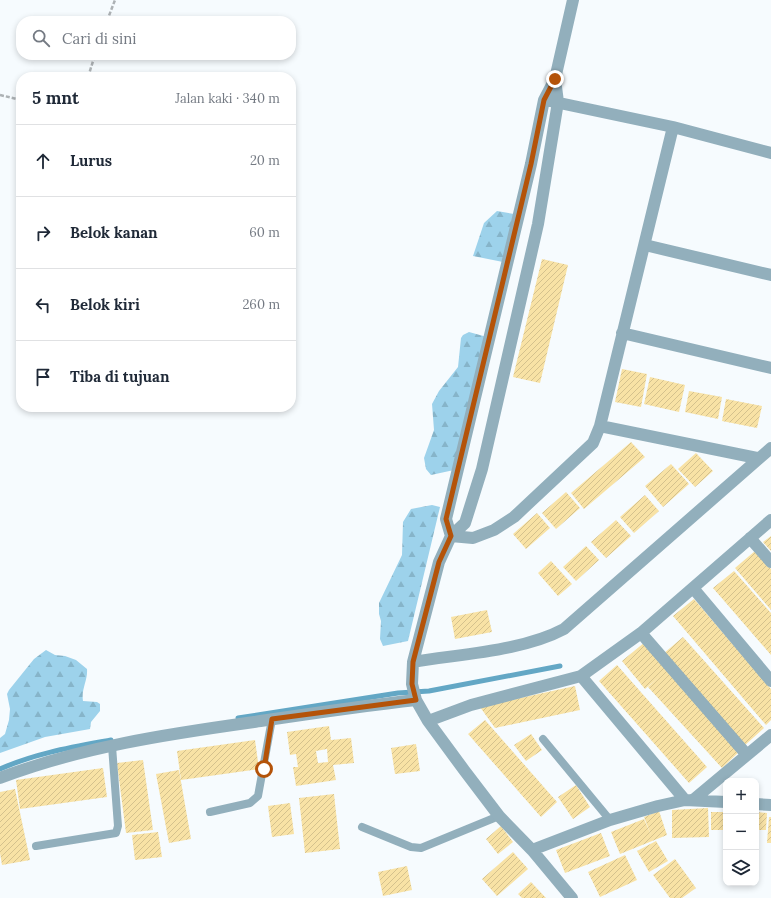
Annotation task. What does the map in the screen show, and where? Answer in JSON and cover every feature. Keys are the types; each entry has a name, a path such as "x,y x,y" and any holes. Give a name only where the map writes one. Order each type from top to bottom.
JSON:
{"street":[{"path":"451,536 446,519 531,164 544,100 555,79 573,0"},
{"path":"555,79 558,102 538,224 482,469 465,523 451,536 439,562 413,662 414,691 428,721 499,816 532,850 572,898"},
{"path":"544,100 673,127 771,153"},
{"path":"451,536 473,538 494,530 514,517 593,443 600,426 673,127"},
{"path":"645,245 771,275"},
{"path":"622,333 771,368"},
{"path":"600,426 757,458"},
{"path":"413,662 527,644 547,638 564,629 757,458 771,448"},
{"path":"428,721 471,705 581,676 641,633 771,520"},
{"path":"750,538 771,562"},
{"path":"693,588 771,681"},
{"path":"641,633 747,755"},
{"path":"581,676 689,800"},
{"path":"0,778 50,761 168,734 272,719 414,691"},
{"path":"689,800 771,735"},
{"path":"532,850 610,820 658,806 689,800 723,802"},
{"path":"759,804 771,805"}],"lane":[{"path":"210,812 250,803 258,796 272,719"},
{"path":"544,740 610,820"},
{"path":"36,846 116,833 118,826 112,746"},
{"path":"362,827 411,847 421,848 433,845 499,816"}],"path":[{"path":"109,16 115,0"},
{"path":"90,72 94,60"},
{"path":"0,95 16,99"}],"green space":[{"path":"497,211 514,214 503,262 473,256 484,223"},
{"path":"469,332 487,337 454,470 431,475 426,469 424,458 434,430 432,404 439,391 458,367 461,338"},
{"path":"432,505 440,507 408,641 383,646 380,639 381,621 379,614 379,603 402,555 403,522 411,509"},
{"path":"46,650 55,655 65,656 76,660 87,669 83,701 97,702 100,704 100,711 91,722 90,729 45,737 0,753 0,738 5,734 9,720 10,709 7,694 34,659"}],"building":[{"path":"542,259 568,265 540,383 513,377"},
{"path":"622,369 647,374 641,407 615,402"},
{"path":"650,377 685,385 679,412 644,404"},
{"path":"689,391 722,397 718,419 685,412"},
{"path":"726,399 762,406 757,428 722,421"},
{"path":"631,442 645,457 584,509 571,493"},
{"path":"696,453 713,471 695,487 678,469"},
{"path":"671,464 689,484 663,507 645,486"},
{"path":"566,492 580,508 556,529 542,513"},
{"path":"645,495 659,511 634,533 620,517"},
{"path":"537,513 550,528 526,549 513,534"},
{"path":"616,520 631,536 606,558 591,542"},
{"path":"771,536 771,551 763,542"},
{"path":"586,546 599,560 576,581 563,567"},
{"path":"755,551 771,569 771,610 735,568"},
{"path":"551,561 572,584 558,596 538,573"},
{"path":"734,571 771,613 771,655 713,588"},
{"path":"694,599 771,689 771,720 766,725 673,616"},
{"path":"487,610 492,632 455,639 451,617"},
{"path":"683,637 764,728 744,746 663,654"},
{"path":"645,642 741,750 722,768 648,687 659,677 645,689 622,661"},
{"path":"617,665 707,767 689,783 599,681"},
{"path":"575,686 580,710 495,728 480,707"},
{"path":"485,720 557,802 541,817 468,734"},
{"path":"329,726 331,740 351,738 354,763 333,765 336,780 296,786 293,767 298,767 296,754 290,755 287,732","holes":["327,749 328,762 318,763 316,751"]},
{"path":"531,734 542,750 526,761 514,745"},
{"path":"255,740 259,769 181,780 177,751"},
{"path":"416,744 420,771 395,774 391,748"},
{"path":"143,760 153,830 126,833 117,763"},
{"path":"103,768 107,797 20,809 16,780"},
{"path":"179,770 191,839 169,843 156,774"},
{"path":"576,785 590,807 573,819 558,797"},
{"path":"15,789 30,860 2,865 0,853 0,792"},
{"path":"334,794 340,849 305,853 299,798"},
{"path":"290,803 294,834 272,837 268,806"},
{"path":"708,808 709,837 672,838 672,810"},
{"path":"659,811 667,835 620,854 611,832 644,819 651,835 644,817"},
{"path":"711,812 723,812 723,830 711,830"},
{"path":"759,812 767,813 766,830 759,830"},
{"path":"769,817 771,817 771,843 767,843"},
{"path":"501,826 513,842 498,854 486,839"},
{"path":"158,832 162,857 135,860 132,835"},
{"path":"601,833 610,856 565,873 556,850"},
{"path":"656,841 668,861 649,872 637,851"},
{"path":"513,852 528,869 497,896 482,879"},
{"path":"625,855 637,880 600,897 588,872"},
{"path":"675,859 696,888 682,898 670,898 653,875"},
{"path":"407,866 412,890 383,896 378,872"},
{"path":"531,882 546,898 522,898 518,894"}],"waterway":[{"path":"238,718 398,693 429,691 560,666"},
{"path":"0,769 41,755 111,740"}],"route":[{"path":"264,769 272,719 368,705 416,700 412,684 413,662 439,562 451,536 446,519 531,164 544,100 555,79"}]}
